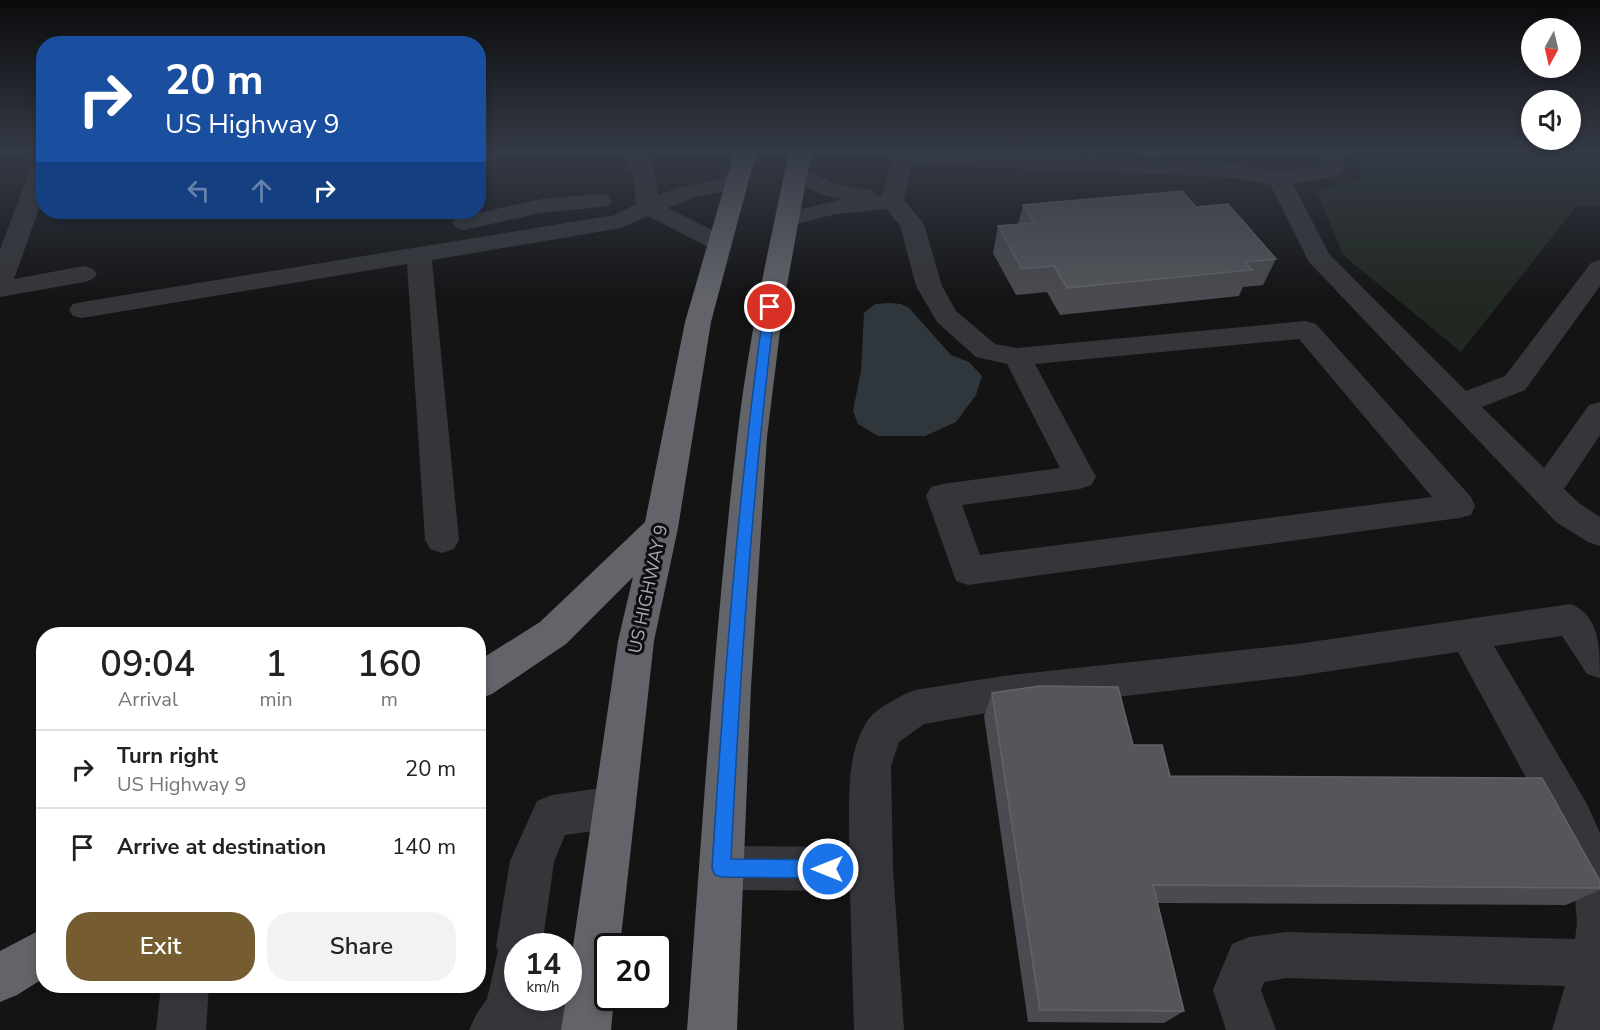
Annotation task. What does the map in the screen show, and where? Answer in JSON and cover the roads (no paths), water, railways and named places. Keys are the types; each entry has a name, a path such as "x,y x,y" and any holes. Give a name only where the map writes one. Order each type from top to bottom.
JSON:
{"highway":[{"name":"US HIGHWAY 9","path":"588,1017 636,642 661,528 698,322 731,201"},
{"path":"712,1030 732,687 752,437 770,307 790,201"},
{"path":"486,677 553,633 661,528"},
{"path":"0,978 36,956"}],"street":[{"path":"0,282 33,201"},
{"path":"647,201 648,207"},
{"path":"486,202 600,203 621,221 664,201"},
{"path":"786,220 835,207 891,201"},
{"path":"892,201 912,224 929,286 946,316 986,351 1017,357 1306,330 1459,506 968,571 942,496 1080,477 1017,357"},
{"path":"1292,201 1318,257 1568,513 1600,533"},
{"path":"82,310 419,254 600,203"},
{"path":"648,207 719,243"},
{"path":"419,254 442,540"},
{"path":"1462,404 1515,383 1600,268"},
{"path":"0,289 84,274"},
{"path":"1546,490 1600,412"},
{"path":"879,1030 871,869 871,766 883,731 915,708 1003,693 1297,660 1571,619 1600,662"},
{"path":"1467,634 1572,819 1594,873 1600,924 1595,964 1577,1030"},
{"path":"521,933 532,861 552,816 615,807"},
{"path":"721,868 871,869"},
{"path":"1251,1030 1237,990 1250,961 1286,955 1486,959 1595,964"},
{"path":"181,1030 184,993"},
{"path":"502,1020 588,1017"}]}
